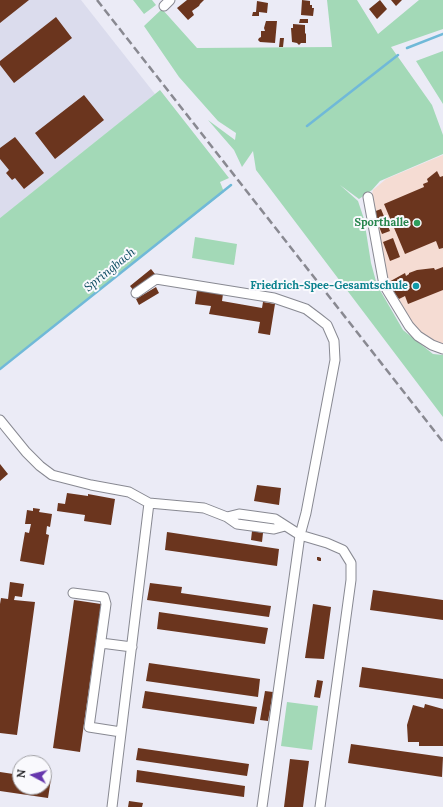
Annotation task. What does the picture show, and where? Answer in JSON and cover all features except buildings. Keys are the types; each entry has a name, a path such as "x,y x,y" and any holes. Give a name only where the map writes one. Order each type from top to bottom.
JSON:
{"street":[{"path":"368,197 384,285 409,326 418,336 432,345 443,349"},
{"path":"136,293 156,279 274,298 306,309 327,325 334,341 335,360 306,513 300,535 262,807"},
{"path":"0,420 26,452 40,466 52,475 91,485 129,492 149,503 204,508 227,517 238,514 275,519 300,535 327,543 343,550 351,563 352,571 320,807"},
{"path":"112,807 149,503"},
{"path":"73,593 104,597 106,604 89,727 121,732"},
{"path":"101,643 132,647"}],"shaded area":[{"path":"0,0 81,0 155,94 0,218"},
{"path":"443,155 443,347 437,345 414,327 385,284 370,202 373,190 386,179"}],"green space":[{"path":"133,0 152,0 156,5 144,14"},
{"path":"327,0 357,0 378,34 419,0 443,0 443,29 391,47 432,105 443,135 443,154 380,181 372,190 359,199 340,185 358,201 364,219 371,263 377,285 403,330 433,354 443,355 443,417 256,170 253,151 242,167 234,150 208,120 235,140 236,133 218,121 179,77 144,26 162,9 197,48 332,47"},
{"path":"443,51 443,104 416,61"},
{"path":"160,90 229,178 220,182 224,192 0,368 0,218"},
{"path":"195,237 237,244 234,265 192,258"},
{"path":"287,702 318,706 312,750 281,746"}],"waterway":[{"name":"Springbach","path":"407,48 443,34"},
{"name":"Springbach","path":"307,126 398,55"},
{"name":"Springbach","path":"0,369 231,185"}],"railway":[{"path":"97,0 443,442"}],"place":[{"name":"Sporthalle","path":"417,223"},
{"name":"Friedrich-Spee-Gesamtschule","path":"416,286"}]}
